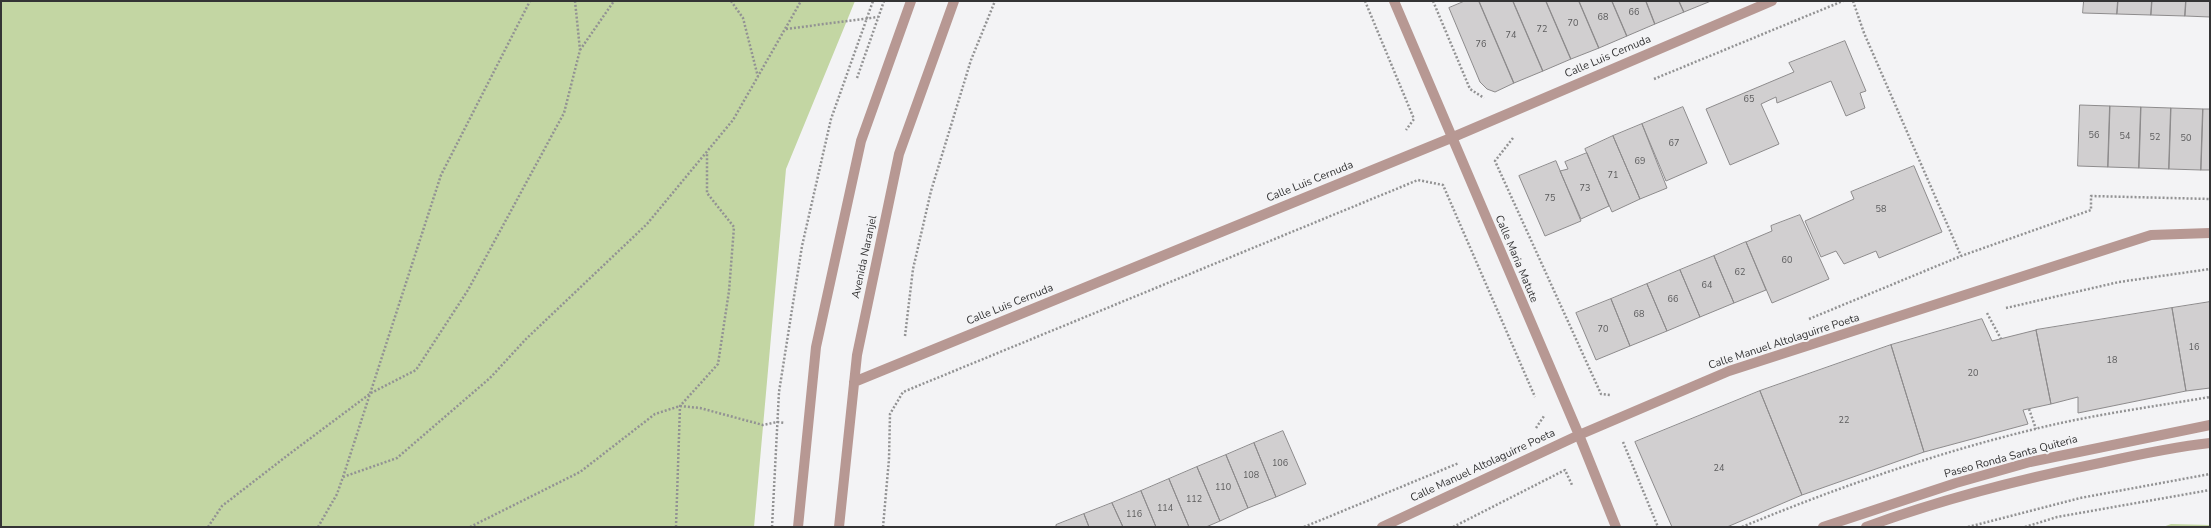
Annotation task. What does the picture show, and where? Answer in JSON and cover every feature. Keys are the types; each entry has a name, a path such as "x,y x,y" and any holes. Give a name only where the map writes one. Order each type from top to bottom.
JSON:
{"street":[{"path":"798,527 818,340 861,142 912,1"},
{"name":"Avenida Naranjel","path":"839,527 857,355 899,154 954,1"},
{"name":"Calle Maria Matute","path":"1394,1 1450,138 1579,435 1616,527"},
{"name":"Calle Luis Cernuda","path":"854,382 1450,138 1772,1"},
{"name":"Calle Manuel Altolaguirre Poeta","path":"1382,527 1579,435 1729,371 2151,235 2210,233"},
{"name":"Paseo Ronda Santa Quiteria","path":"1822,527 1956,483 2030,462 2210,425"},
{"path":"1866,527 1901,515 2033,476 2161,450 2210,443"}],"path":[{"path":"318,527 337,494 343,477 441,175 530,1"},
{"path":"208,527 222,506 371,393 416,370 468,290 564,113 580,50 575,1"},
{"path":"580,50 614,1"},
{"path":"731,1 743,18 758,76"},
{"path":"343,477 397,458 490,378 526,339 647,224 733,120 801,1"},
{"path":"772,527 779,392 802,246 831,119 873,1"},
{"path":"905,339 913,269 931,191 971,60 995,1"},
{"path":"1365,1 1414,119 1402,137"},
{"path":"1433,1 1470,89 1489,102"},
{"path":"1653,79 1843,1"},
{"path":"1853,1 1864,33 1961,256"},
{"path":"786,29 878,17"},
{"path":"1514,137 1494,161 1600,394 1615,396"},
{"path":"676,527 680,406 718,364 729,291 734,227 707,193 707,152"},
{"path":"883,527 889,459 890,414 903,392 1418,180 1443,185 1538,404"},
{"path":"1806,320 1961,256 2091,210 2091,196 2210,199"},
{"path":"2003,309 2119,282 2210,269"},
{"path":"1980,315 1995,311"},
{"path":"1987,313 2000,339"},
{"path":"470,527 580,472 655,414 680,406 700,408 763,425 777,422 787,424"},
{"path":"2029,409 2036,429"},
{"path":"1531,433 1544,418 1541,411"},
{"path":"1629,439 1622,442 1658,527"},
{"path":"1304,527 1465,461"},
{"path":"1453,527 1565,470 1575,491"},
{"path":"1968,527 2080,498 2210,474"},
{"path":"2025,527 2057,517 2210,490"}],"green space":[{"path":"1,1 855,1 786,169 754,527 1,527"},
{"path":"2171,524 2210,525 2210,527 2163,527"}],"building":[{"path":"1465,1 1479,1 1514,83 1495,92 1487,89 1480,82 1449,8"},
{"path":"1479,1 1513,1 1543,71 1514,83"},
{"path":"1513,1 1546,1 1571,59 1543,71"},
{"path":"1546,1 1579,1 1599,48 1571,59"},
{"path":"1579,1 1612,1 1627,36 1599,48"},
{"path":"1612,1 1646,1 1655,24 1627,36"},
{"path":"1646,1 1679,1 1684,12 1655,24"},
{"path":"1679,1 1711,1 1684,12"},
{"path":"2084,1 2118,1 2117,14 2083,13"},
{"path":"2118,1 2152,1 2151,15 2117,14"},
{"path":"2152,1 2186,1 2185,16 2151,15"},
{"path":"2186,1 2210,1 2210,17 2185,16"},
{"path":"1845,41 1866,91 1860,93 1865,108 1846,116 1831,81 1777,103 1776,97 1761,104 1779,144 1730,165 1706,109 1794,72 1789,63"},
{"path":"2080,105 2110,106 2108,167 2078,166"},
{"path":"2110,106 2141,107 2139,168 2108,167"},
{"path":"1683,107 1707,163 1666,181 1642,124"},
{"path":"2141,107 2171,108 2169,169 2139,168"},
{"path":"2171,108 2203,109 2201,170 2169,169"},
{"path":"2203,109 2210,109 2210,170 2201,170"},
{"path":"1642,124 1667,188 1640,199 1613,136"},
{"path":"1613,136 1640,199 1612,212 1585,149"},
{"path":"1587,153 1609,206 1581,219 1560,171 1568,169 1565,162"},
{"path":"1556,161 1581,221 1545,236 1519,176"},
{"path":"1914,166 1942,232 1879,258 1876,251 1844,264 1836,251 1821,257 1805,221 1854,199 1851,192"},
{"path":"1800,215 1829,279 1772,303 1746,242 1772,231 1771,226"},
{"path":"1746,242 1766,290 1734,303 1714,256"},
{"path":"1714,256 1734,303 1700,317 1680,270"},
{"path":"1680,270 1700,317 1667,331 1647,284"},
{"path":"1647,284 1667,331 1630,346 1611,299"},
{"path":"1611,299 1630,346 1596,360 1576,313"},
{"path":"2210,302 2210,388 2186,391 2172,308"},
{"path":"2172,308 2186,391 2078,413 2078,397 2051,404 2036,330"},
{"path":"1982,319 1992,341 2036,330 2051,404 2023,410 2028,424 1924,452 1891,345"},
{"path":"1891,345 1924,452 1802,495 1760,391"},
{"path":"1760,391 1802,495 1727,527 1672,527 1635,442"},
{"path":"1283,431 1306,484 1276,497 1254,443"},
{"path":"1254,443 1276,497 1248,508 1226,455"},
{"path":"1226,455 1248,508 1220,521 1197,467"},
{"path":"1197,467 1220,521 1206,527 1189,527 1169,479"},
{"path":"1169,479 1189,527 1156,527 1141,491"},
{"path":"1141,491 1156,527 1123,527 1112,503"},
{"path":"1112,503 1123,527 1089,527 1084,514"},
{"path":"1084,514 1089,527 1056,527 1056,525"}]}
